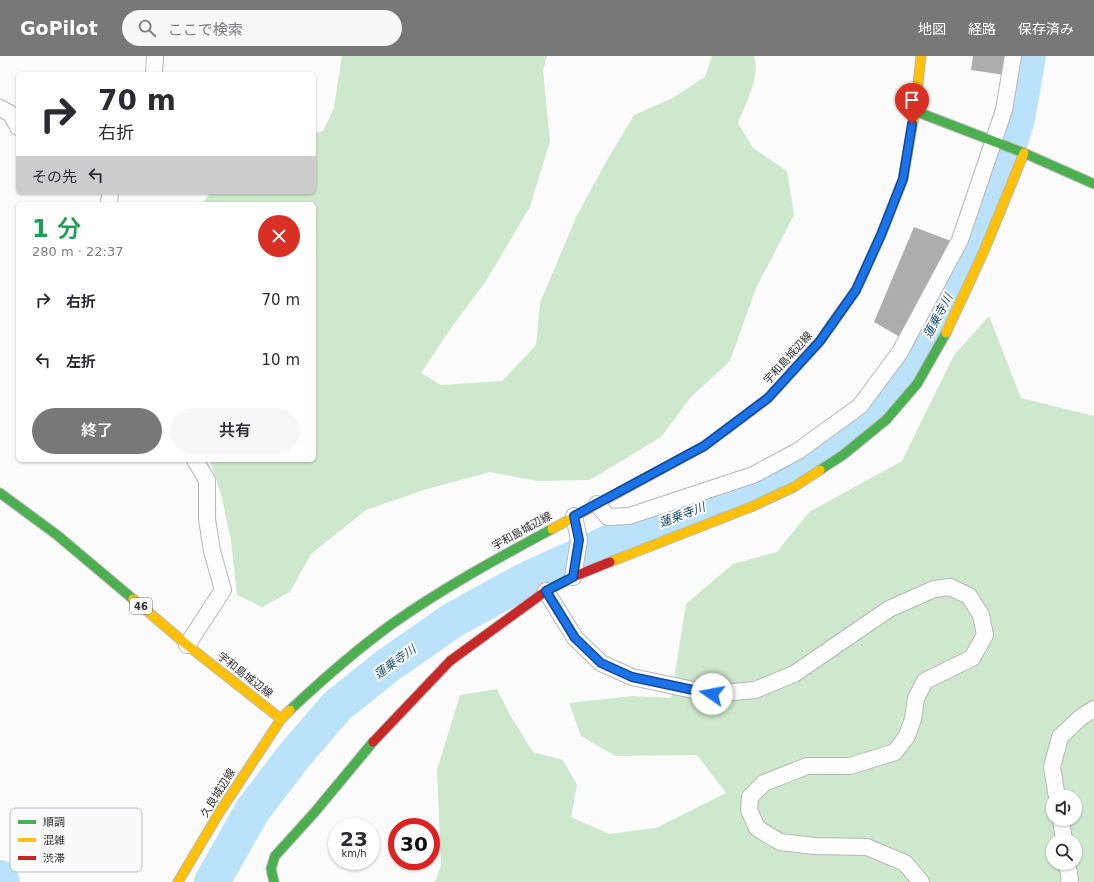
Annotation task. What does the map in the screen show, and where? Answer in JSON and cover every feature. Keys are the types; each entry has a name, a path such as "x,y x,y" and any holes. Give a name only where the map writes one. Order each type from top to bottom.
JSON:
{"main road":[{"name":"宇和島城辺線","path":"0,493 57,535 187,645 282,719 328,674 392,624 471,573 704,446 768,398 820,341 856,290 881,235 903,179 915,111 921,56"},
{"path":"915,111 1024,153 1094,184"},
{"path":"274,882 271,869 275,856 314,813 373,740 450,661 546,591 573,577 752,507 794,487 843,455 886,420 917,384 944,337 984,251 1024,153"},
{"name":"久良城辺線","path":"178,882 219,813 282,719"}],"street":[{"path":"154,56 154,72"},
{"path":"597,504 608,517 629,516 753,475 798,451 860,406 900,352 960,240 1004,110 1013,56"},
{"path":"0,108 10,114 16,124"},
{"path":"187,645 223,590 212,551 207,519 207,480 196,462"},
{"path":"573,577 579,540 574,516"},
{"path":"546,591 575,638 601,663 632,677 712,694 755,690 794,674 890,609 934,589 950,587 969,596 981,615 985,635 972,658 925,681 916,698 913,719 907,736 895,752 850,766 807,766 764,783 750,797 748,810 757,828 780,842 814,846 867,847 905,863 921,882"},
{"path":"1056,790 1052,767 1060,737 1081,717 1094,709"},
{"path":"1068,870 1069,882"}],"green space":[{"path":"342,56 547,56 543,70 550,141 530,207 486,281 451,328 421,373 441,385 502,381 536,345 540,303 577,215 634,115 671,99 705,77 712,56 754,56 756,64 754,81 738,123 753,148 787,171 794,215 756,288 730,361 691,397 661,437 590,480 537,481 490,472 427,489 366,510 311,554 290,592 262,607 237,595 231,541 222,498 211,462 316,462 316,202 204,202 210,194 316,194 316,133 323,131 334,108"},
{"path":"989,316 1021,398 1094,416 1094,882 435,882 441,865 437,770 460,695 497,689 510,715 533,752 563,760 577,785 571,817 609,834 656,828 726,793 697,755 615,756 581,736 569,703 633,696 671,698 686,604 733,564 777,552 809,512 902,461 954,355"}],"building":[{"path":"973,56 1008,56 1005,75 971,70"},
{"path":"914,227 951,241 900,337 874,322"}],"waterway":[{"name":"蓮乗寺川","path":"212,882 252,811 294,756 337,706 387,666 453,620 526,580 613,541 782,478 825,451 878,410 908,372 952,291 992,199 1017,119 1028,56"},
{"path":"0,878 2,882"}],"traffic: fast":[{"path":"915,111 1024,153 1094,184"},
{"path":"820,470 843,455 886,420 917,384 946,333"},
{"path":"0,493 57,535 133,599"},
{"path":"290,710 365,644 392,624 491,562 552,529"},
{"path":"274,882 271,869 275,856 314,813 373,742"}],"traffic: slow":[{"path":"831,325 856,290 881,235 903,179 915,111 921,56"},
{"path":"946,333 984,251 1024,153"},
{"path":"552,529 704,446 723,432"},
{"path":"610,562 751,507 794,487 820,470"},
{"path":"133,599 187,645 281,719 290,710"},
{"path":"178,882 219,813 281,719"}],"traffic: jam":[{"path":"723,432 768,398 820,341 831,325"},
{"path":"373,742 450,661 546,591 573,577 610,562"}],"route":[{"path":"712,694 632,677 601,663 575,638 546,591 573,577 579,540 574,516 704,446 768,398 820,341 856,290 881,235 903,179 912,124"}]}
